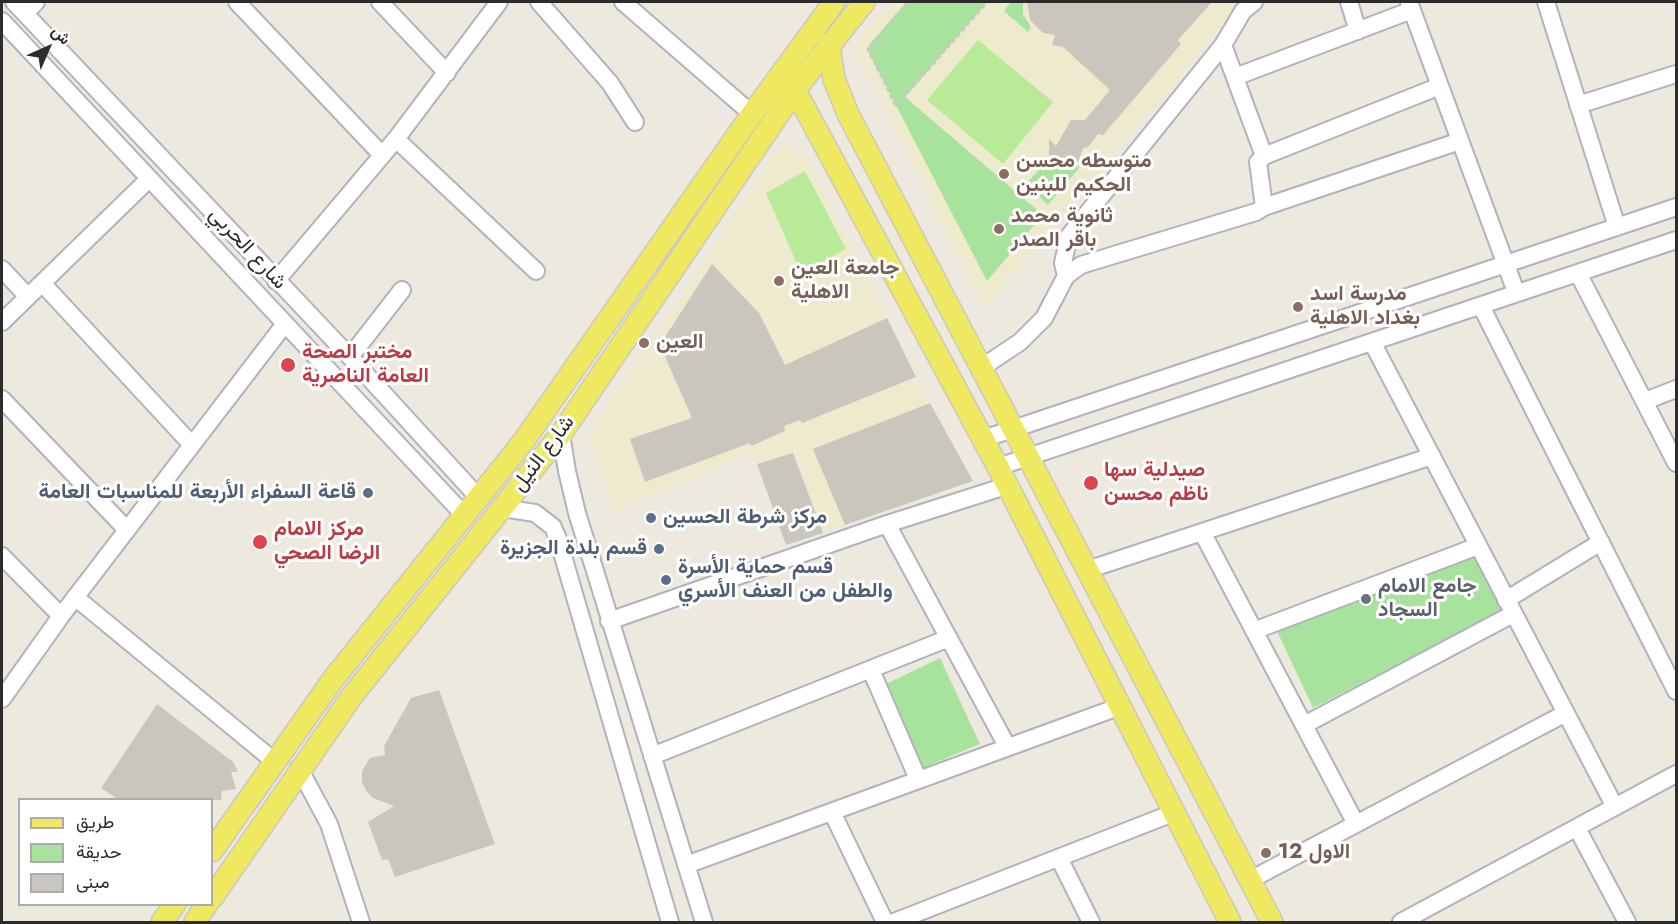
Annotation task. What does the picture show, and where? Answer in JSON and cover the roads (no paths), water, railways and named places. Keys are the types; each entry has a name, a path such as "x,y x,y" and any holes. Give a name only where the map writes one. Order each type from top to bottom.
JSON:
{"main road":[{"path":"213,850 334,678 480,498 624,300 752,114 834,2"},
{"name":"شارع النيل","path":"213,897 299,768 352,696 561,434 795,90 864,2"},
{"path":"829,44 830,61 840,97 1272,922"},
{"path":"795,90 998,466 1006,486 1230,922"},
{"path":"334,678 352,696"},
{"path":"162,922 174,906"},
{"path":"195,922 206,906"}],"street":[{"path":"237,2 382,155"},
{"path":"380,2 447,73"},
{"path":"276,280 396,139 499,2"},
{"path":"539,2 609,83 635,122"},
{"path":"1066,276 1063,263 1069,236 1223,45 1243,11 1254,2"},
{"path":"1349,2 1358,31"},
{"path":"1546,2 1617,227"},
{"path":"632,4 752,114"},
{"name":"شارع الحربي","path":"25,5 276,280 480,498"},
{"path":"1235,77 1358,31 1410,6 1516,292"},
{"name":"شارع الحربي","path":"2,21 465,516"},
{"path":"1223,45 1264,156"},
{"path":"1578,105 1677,74"},
{"path":"1264,207 1258,162 1264,156 1440,86"},
{"path":"396,139 536,271"},
{"path":"981,368 1020,342 1044,318 1066,276 1081,265 1256,212 1264,207 1460,141"},
{"path":"2,322 149,179"},
{"path":"982,439 1677,207"},
{"path":"998,466 1677,240"},
{"path":"2,269 28,297"},
{"path":"1578,273 1677,463"},
{"path":"42,283 192,445"},
{"path":"350,357 402,290"},
{"path":"1481,306 1601,542 1670,660 1677,691"},
{"path":"2,699 75,597 284,325"},
{"path":"1372,342 1615,807"},
{"path":"1645,401 1677,389"},
{"path":"2,399 127,530"},
{"path":"561,434 567,471 609,621 704,922"},
{"path":"1087,570 1432,456"},
{"path":"444,494 458,491 461,478"},
{"path":"609,621 887,524 1006,486"},
{"path":"502,508 535,513 553,527 558,539 670,922"},
{"path":"887,524 1007,746"},
{"path":"1202,532 1306,724 1356,824"},
{"path":"1306,724 1510,607 1601,542"},
{"path":"1256,630 1478,546"},
{"path":"2,556 61,616"},
{"path":"75,597 274,761"},
{"path":"651,756 949,638"},
{"path":"871,670 918,779"},
{"path":"686,865 1121,706"},
{"path":"1250,880 1566,712"},
{"path":"299,768 329,824 361,922"},
{"path":"1401,922 1615,807 1676,777"},
{"path":"832,812 885,922"},
{"path":"894,922 1173,813"},
{"path":"1577,828 1627,922"},
{"path":"1059,858 1091,922"}],"place":[{"name":"متوسطه محسن الحكيم للبنين","path":"1004,174"},
{"name":"ثانوية محمد باقر الصدر","path":"999,229"},
{"name":"جامعة العين الاهلية","path":"779,281"},
{"name":"مدرسة اسد بغداد الاهلية","path":"1298,307"},
{"name":"العين","path":"644,343"},
{"name":"مختبر الصحة العامة الناصرية","path":"288,365"},
{"name":"صيدلية سها ناظم محسن","path":"1091,483"},
{"name":"قاعة السفراء الأربعة للمناسبات العامة","path":"368,493"},
{"name":"مركز شرطة الحسين","path":"651,518"},
{"name":"مركز الامام الرضا الصحي","path":"260,542"},
{"name":"قسم بلدة الجزيرة","path":"659,549"},
{"name":"قسم حماية الأسرة والطفل من العنف الأسري","path":"666,580"},
{"name":"جامع الامام السجاد","path":"1366,599"},
{"name":"الاول 12","path":"1266,853"}]}
